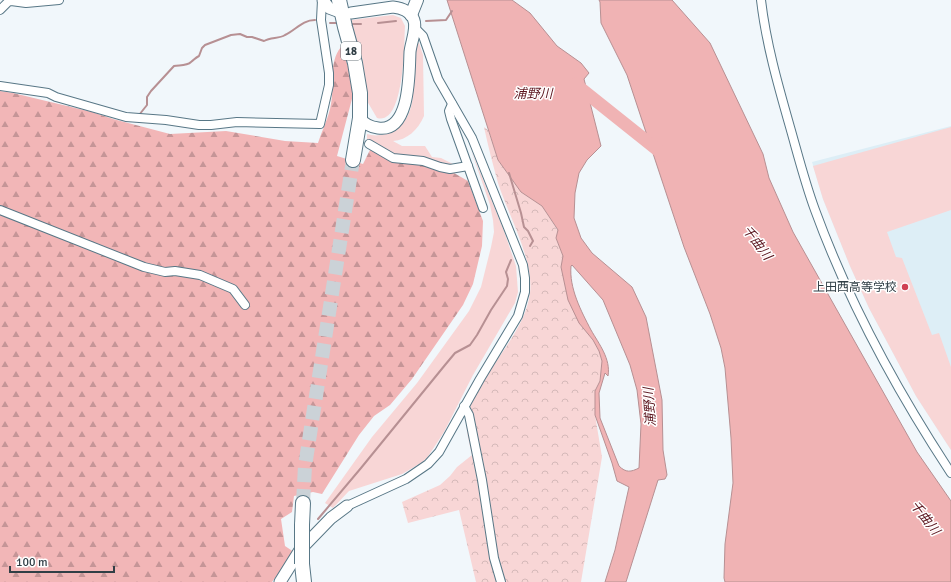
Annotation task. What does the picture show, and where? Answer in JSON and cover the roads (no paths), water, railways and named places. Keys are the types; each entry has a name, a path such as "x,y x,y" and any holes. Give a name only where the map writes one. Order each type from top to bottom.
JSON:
{"highway":[{"name":"18","path":"338,6 359,83 360,118 363,141 353,160"},
{"path":"303,503 302,564 304,582"}],"main road":[{"path":"411,15 417,0"}],"street":[{"path":"0,10 11,1 26,3 59,0"},
{"path":"322,0 329,8 338,6"},
{"path":"0,86 48,93 56,97 126,117 166,120 199,125 237,122 320,124 329,85 329,73 321,20 322,0"},
{"path":"761,0 770,54 784,105 813,203 832,254 865,326 904,398 951,473"},
{"path":"351,13 393,7 403,9 413,18 415,28 410,50 407,88 399,119 386,128 375,128 360,134 363,141 393,158 422,161 450,169 468,166"},
{"path":"280,582 300,550 330,518 347,506 406,479 428,464 443,446 464,406 518,316 525,292 523,265 472,138 438,79 423,36 415,28"},
{"path":"452,104 449,111 450,115 483,208"},
{"path":"360,118 363,123 375,128"},
{"path":"0,210 144,266 165,272 175,271 200,275 233,289 245,305"},
{"path":"464,406 469,415 482,480 494,558 501,582"}],"water":[{"name":"浦野川","path":"447,0 512,0 530,13 557,46 581,63 589,73 584,79 601,146 587,160 579,173 575,193 574,218 581,238 592,253 632,287 646,317 662,400 663,450 667,475 665,479 658,480 626,582 605,582 615,550 629,487 617,481 595,415 595,391 600,381 602,361 599,351 593,340 579,323 568,300 561,267 563,256 556,238 558,230 542,206 521,192 498,160","holes":["572,265 603,300 630,365 637,390 641,424 639,468 631,471 626,471 619,466 600,418 599,393 605,373 608,376 608,364 604,352 587,323 576,299 572,283"]},
{"path":"599,0 672,0 710,43 763,154 769,178 793,232 917,452 951,501 951,582 725,582 725,544 733,483 725,368 721,348 710,314 684,247 627,75 601,23"}],"waterway":[{"path":"426,21 446,20 452,11"},
{"path":"139,115 147,105 147,97 151,91 174,66 189,63 199,56 205,45 231,35 240,34 264,41 278,38 289,33 303,23 310,20 315,20"},
{"path":"378,23 396,21"},
{"path":"330,23 339,23"},
{"path":"349,24 361,24"},
{"name":"千曲川","path":"575,84 664,155"},
{"path":"509,173 524,227 528,231 533,241 530,246"},
{"path":"318,519 455,353 470,345 507,286 508,279 506,272 511,260"}],"tunnel":[{"path":"303,503 305,466 353,160"}],"place":[{"name":"上田西高等学校","path":"905,287"}]}
